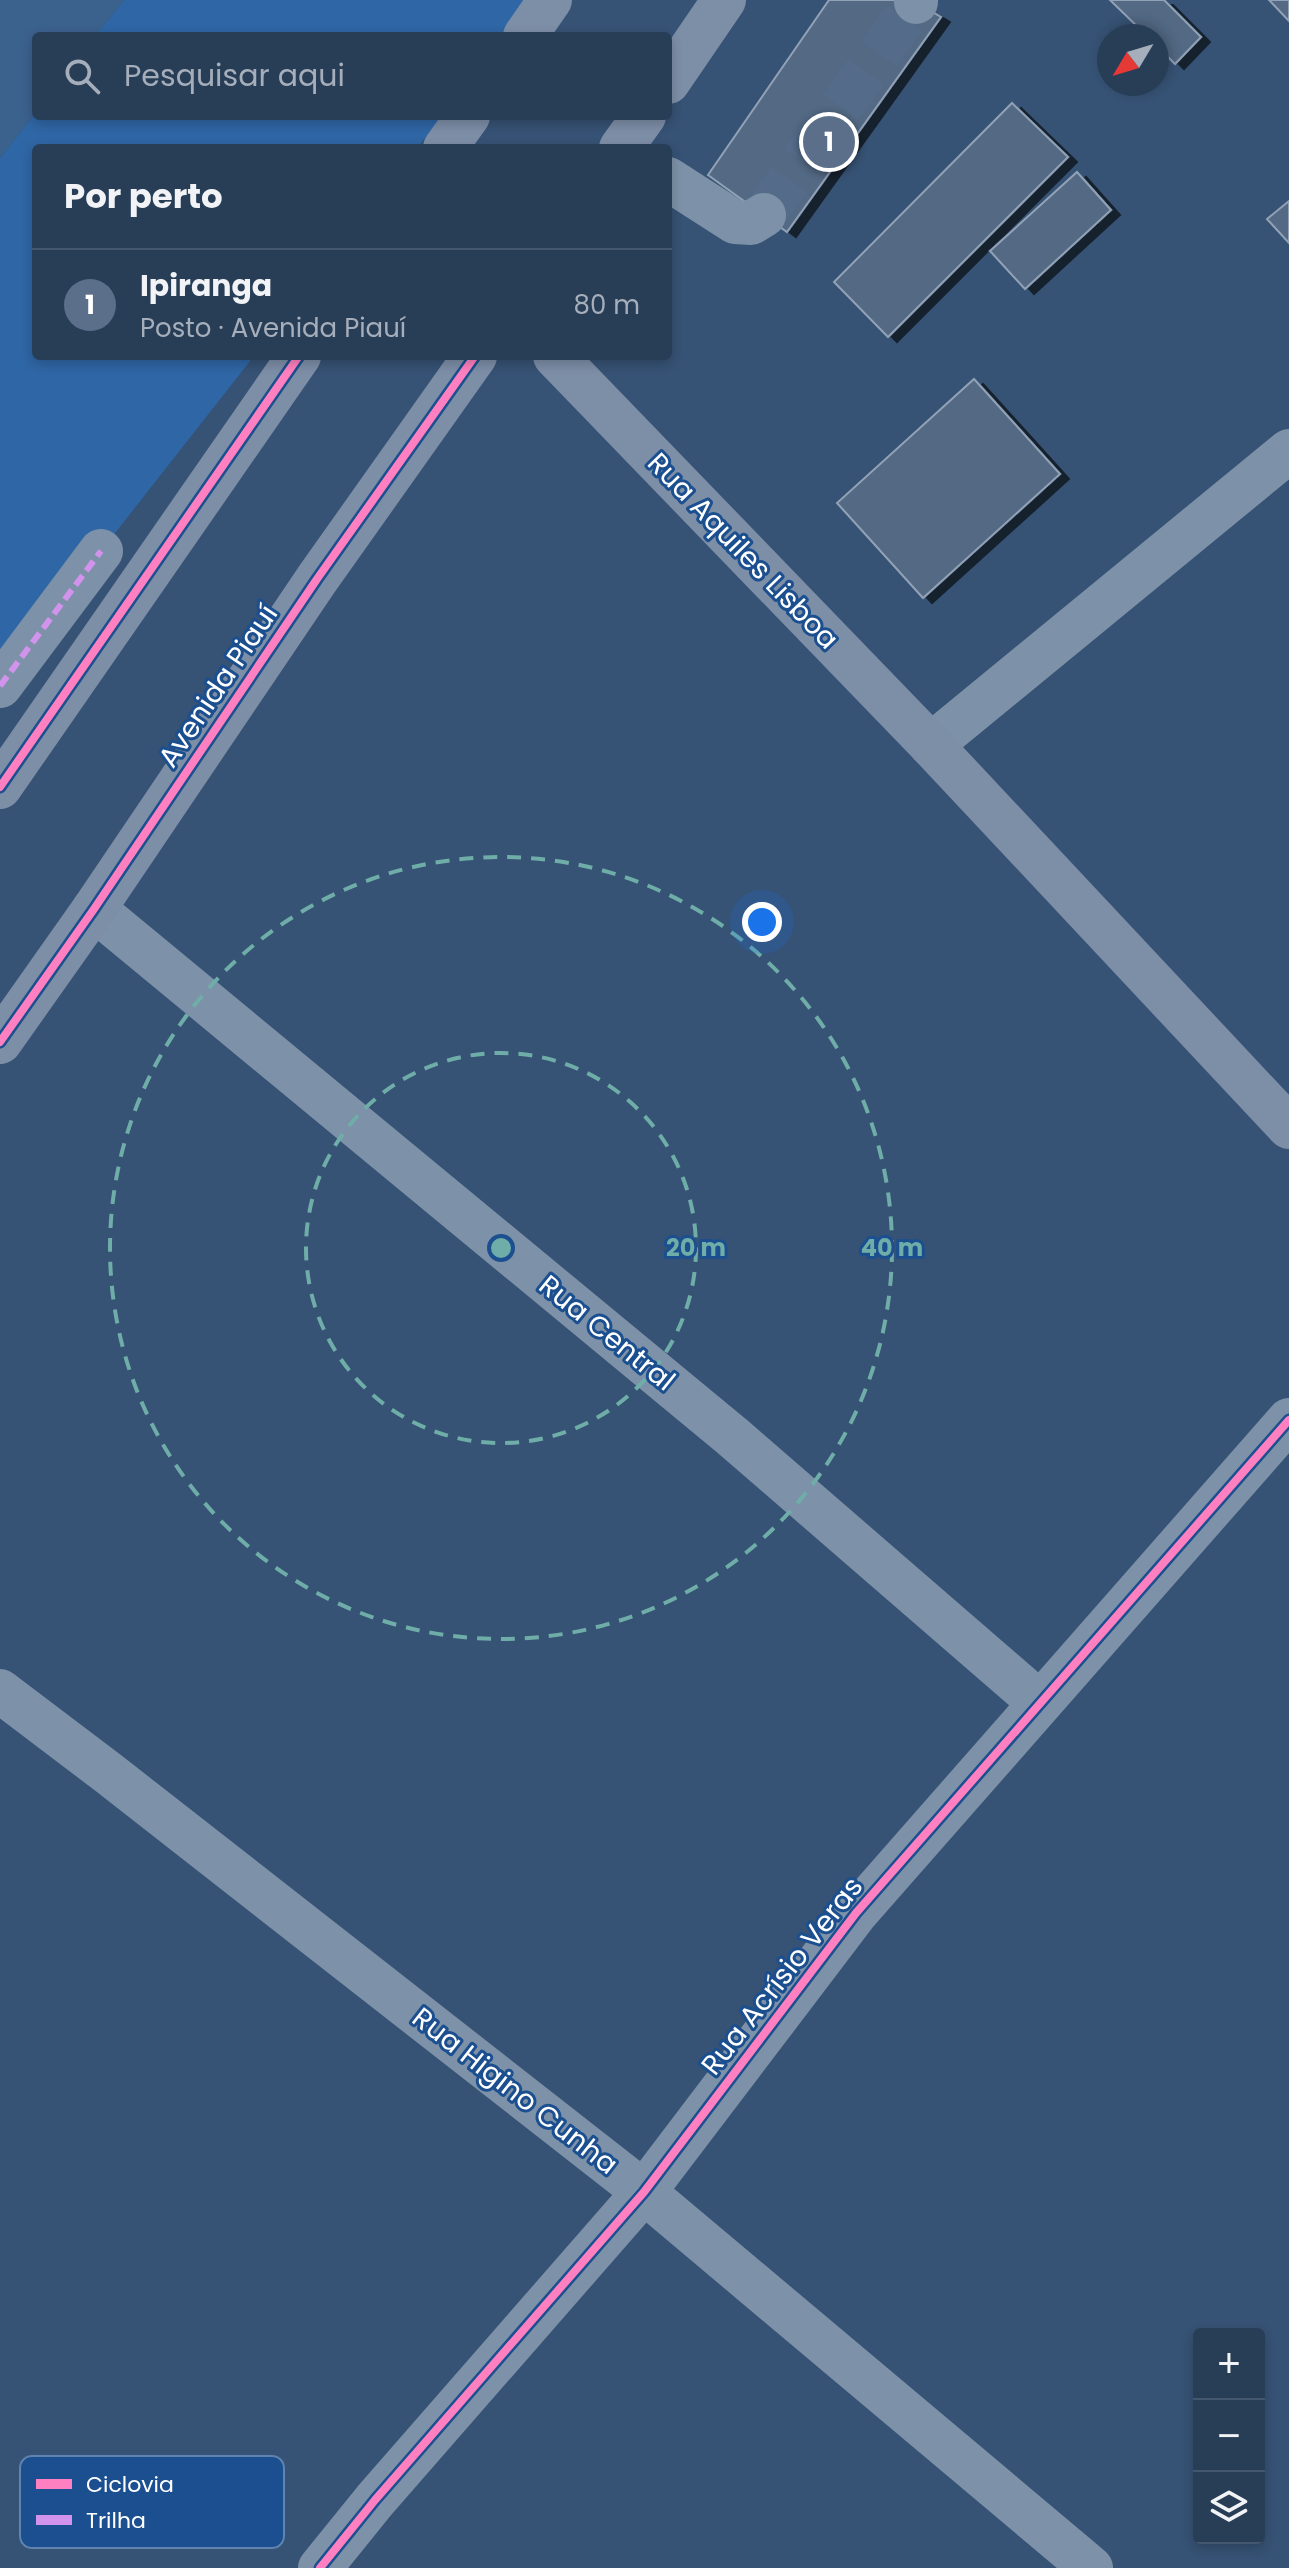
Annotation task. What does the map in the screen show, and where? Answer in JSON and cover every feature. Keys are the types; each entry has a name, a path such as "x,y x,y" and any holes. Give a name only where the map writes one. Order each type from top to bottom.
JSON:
{"main road":[{"path":"528,32 550,0"},
{"path":"672,76 724,0"},
{"path":"448,144 465,120"},
{"path":"624,144 641,120"},
{"path":"0,787 14,761 296,360"},
{"name":"Avenida Piauí","path":"0,1042 94,909 317,579 472,360"},
{"name":"Rua Aquiles Lisboa","path":"559,360 931,745 1289,1127"}],"street":[{"path":"672,182 735,222 751,223 764,215"},
{"path":"931,745 1289,451"},
{"path":"0,686 101,551"},
{"name":"Rua Central","path":"94,909 733,1437 1040,1703"},
{"name":"Rua Acrísio Veras","path":"320,2568 375,2500 644,2192 856,1913 1289,1420"},
{"name":"Rua Higino Cunha","path":"0,1691 644,2192 1091,2568"}],"shaded area":[{"path":"0,0 124,0 98,32 32,32 32,117 0,158"},
{"path":"124,0 534,0 508,32 98,32"},
{"path":"32,117 32,120 440,120 420,144 32,144 32,360 251,360 0,686 0,158"}],"building":[{"path":"829,0 912,0 941,17 787,232 708,175"},
{"path":"1110,0 1164,0 1201,37 1175,64 1169,58 1169,24 1135,24"},
{"path":"1269,0 1289,0 1289,21"},
{"path":"1012,103 1068,157 888,337 834,282"},
{"path":"1077,172 1111,210 1025,289 990,251"},
{"path":"1289,201 1289,243 1267,219"},
{"path":"974,379 1060,474 923,598 837,503"}],"tunnel":[{"path":"764,215 916,2"}],"marked path":[{"path":"0,686 101,551"}],"cycle path":[{"path":"0,787 296,360"},
{"path":"0,1042 94,909 317,579 472,360"},
{"path":"320,2568 375,2500 644,2192 856,1913 1289,1420"}],"place":[{"name":"Ipiranga","path":"829,142"}]}
